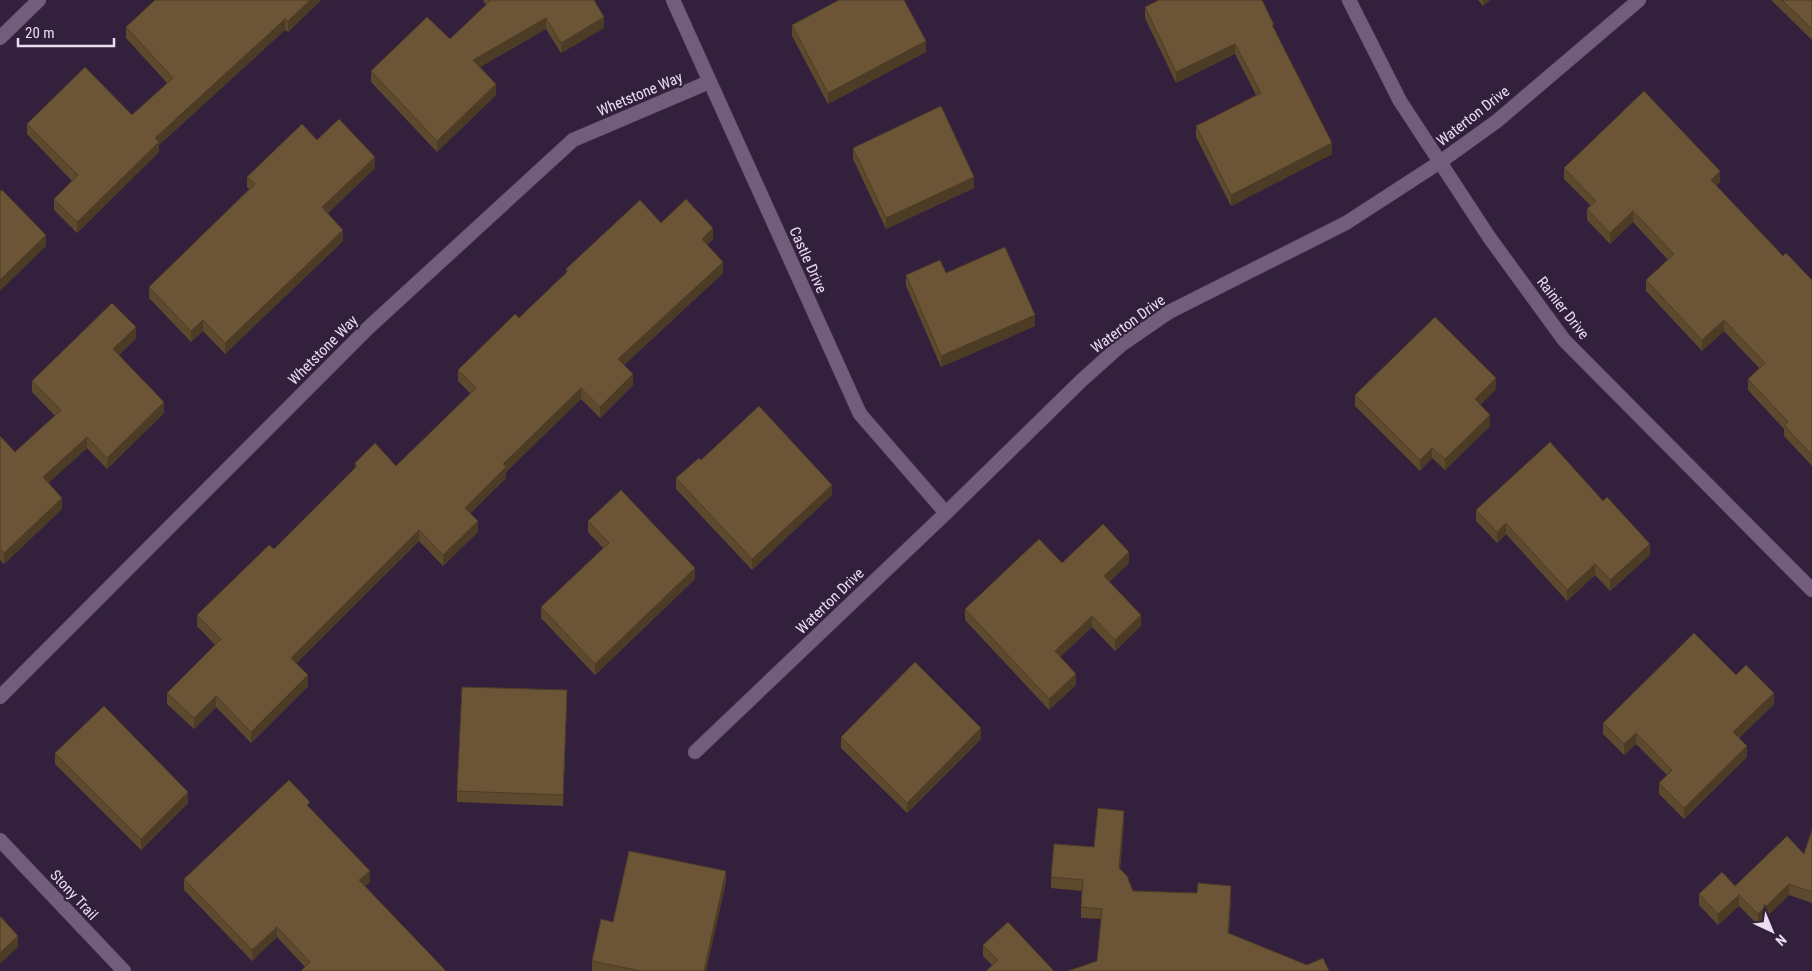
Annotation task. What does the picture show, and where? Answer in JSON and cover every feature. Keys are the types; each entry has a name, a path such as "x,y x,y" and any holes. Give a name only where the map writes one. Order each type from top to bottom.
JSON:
{"street":[{"path":"0,38 39,0"},
{"name":"Castle Drive","path":"673,0 860,414 946,512"},
{"name":"Rainier Drive","path":"1349,0 1400,100 1489,237 1564,340 1812,590"},
{"name":"Waterton Drive","path":"695,752 1082,380 1122,345 1169,312 1346,223 1440,162 1497,120 1639,0"},
{"name":"Whetstone Way","path":"0,697 368,328 573,140 709,82"},
{"name":"Stony Trail","path":"0,840 124,971"}],"building":[{"path":"155,0 310,0 288,21 285,19 155,138 159,142 77,222 54,199 78,175 27,124 85,67 132,115 173,78 126,27"},
{"path":"489,0 594,0 604,17 561,43 546,18 473,60 496,84 437,141 371,71 427,17 450,39"},
{"path":"839,0 904,0 926,41 828,93 792,25"},
{"path":"1159,0 1262,0 1274,25 1272,25 1332,143 1231,195 1196,126 1261,93 1235,44 1176,72 1145,7"},
{"path":"1782,0 1812,0 1812,29"},
{"path":"1644,91 1720,171 1711,180 1783,256 1786,253 1812,280 1812,455 1784,425 1788,422 1748,379 1765,363 1724,320 1702,340 1646,280 1674,254 1633,211 1610,233 1587,209 1596,201 1564,168"},
{"path":"941,106 974,177 886,218 853,148"},
{"path":"339,119 375,157 322,207 343,230 225,343 203,320 191,331 149,287 255,184 247,177 302,124 317,140"},
{"path":"2,190 46,235 0,280 0,191"},
{"path":"686,199 713,228 702,239 723,262 618,359 633,374 600,407 581,388 503,464 506,467 465,508 478,521 443,555 419,530 291,658 308,675 251,732 216,696 194,718 167,693 221,639 197,615 269,545 274,549 357,466 355,463 375,443 396,466 476,388 458,370 515,314 519,318 568,271 566,269 640,200 661,223"},
{"path":"1005,247 1035,315 941,356 906,275 940,260 946,273"},
{"path":"112,303 136,327 113,349 164,402 107,458 87,437 43,477 62,498 4,553 0,549 0,436 15,452 61,410 32,381"},
{"path":"1435,317 1496,378 1475,399 1490,415 1445,459 1432,448 1420,460 1355,395"},
{"path":"759,406 832,485 752,559 676,478 699,458 701,460"},
{"path":"1550,442 1603,501 1607,497 1650,544 1610,580 1595,564 1567,590 1506,523 1497,532 1476,510"},
{"path":"621,490 695,568 595,664 541,607 609,543 588,521"},
{"path":"1103,524 1129,552 1104,576 1141,615 1115,640 1092,616 1055,651 1076,674 1049,699 965,609 1039,539 1062,563"},
{"path":"1694,633 1736,675 1746,665 1774,693 1733,732 1747,746 1684,808 1659,783 1672,770 1636,733 1624,744 1603,723"},
{"path":"915,662 981,728 907,803 841,737"},
{"path":"462,687 567,690 563,795 457,791"},
{"path":"104,706 188,792 141,839 55,753"},
{"path":"289,780 310,802 307,805 370,871 359,880 446,971 301,971 310,962 277,927 252,950 184,879"},
{"path":"1098,808 1124,811 1119,868 1127,876 1133,891 1197,893 1198,883 1231,886 1228,933 1307,965 1323,958 1329,971 1068,971 1097,961 1102,909 1081,907 1083,880 1051,877 1054,844 1094,847"},
{"path":"1812,830 1812,892 1789,884 1758,914 1739,895 1718,914 1699,894 1722,872 1735,886 1787,836 1804,854"},
{"path":"629,851 726,871 704,971 641,971 592,961 601,919 613,922"},
{"path":"0,916 18,936 0,953"},
{"path":"1008,922 1054,971 986,971 998,960 983,945"}]}
